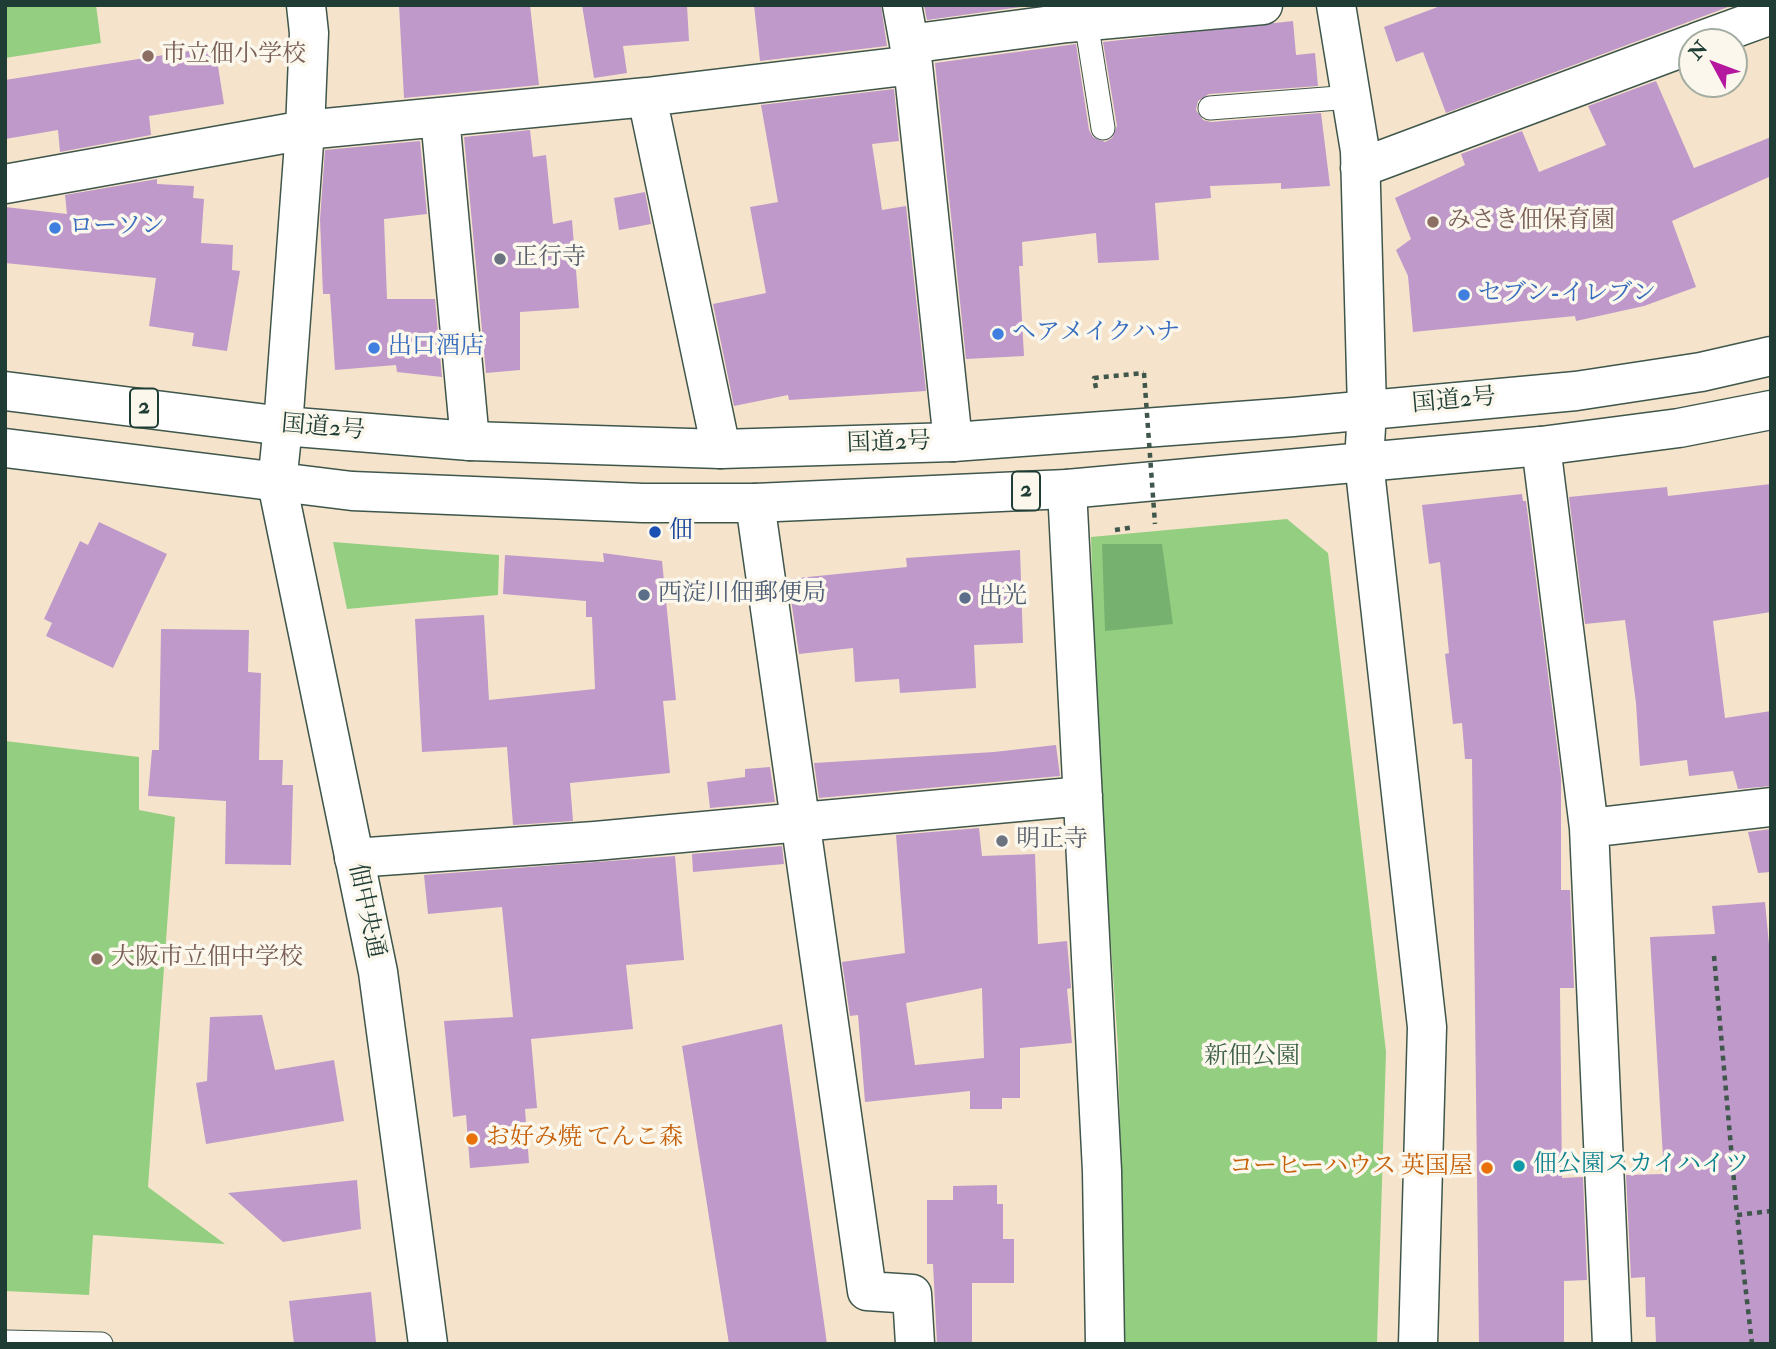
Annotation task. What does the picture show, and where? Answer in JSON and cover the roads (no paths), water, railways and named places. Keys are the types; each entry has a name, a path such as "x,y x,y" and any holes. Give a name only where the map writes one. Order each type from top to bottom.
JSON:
{"main road":[{"name":"佃中央通","path":"306,5 309,33 305,130 277,483 378,972 428,1344"},
{"path":"902,5 911,55 953,442"},
{"path":"5,184 305,130 647,97 911,55 1086,21 1263,5"},
{"path":"1336,5 1360,168 1367,410 1364,461 1427,1027 1418,1344"},
{"path":"1735,28 1771,15"},
{"path":"1360,168 1678,49"},
{"path":"647,97 721,449"},
{"path":"440,117 470,441"},
{"name":"国道2号","path":"5,391 283,426 470,441 721,449 953,442 1367,410 1576,391 1770,362"},
{"name":"2","path":"5,448 277,483 462,498 755,503 1067,489 1541,446 1679,428 1771,410"},
{"path":"1541,446 1589,828 1612,1344"},
{"path":"1067,489 1102,1171 1105,1344"},
{"path":"755,503 867,1292 912,1294 915,1344"},
{"path":"355,858 595,841 1083,796"},
{"path":"1589,828 1771,807"}],"lane":[{"path":"1086,21 1103,128"},
{"path":"1210,108 1351,97"},
{"path":"5,1342 101,1344"}],"place":[{"name":"市立佃小学校","path":"148,56"},
{"name":"みさき佃保育園","path":"1433,222"},
{"name":"ローソン","path":"55,228"},
{"name":"正行寺","path":"500,259"},
{"name":"セブン-イレブン","path":"1464,295"},
{"name":"ヘアメイクハナ","path":"998,334"},
{"name":"出口酒店","path":"374,348"},
{"name":"佃","path":"655,532"},
{"name":"西淀川佃郵便局","path":"644,595"},
{"name":"出光","path":"965,598"},
{"name":"明正寺","path":"1002,841"},
{"name":"大阪市立佃中学校","path":"97,959"},
{"name":"お好み焼 てんこ森","path":"472,1139"},
{"name":"佃公園スカイハイツ","path":"1519,1166"},
{"name":"コーヒーハウス 英国屋","path":"1487,1168"}],"park label":[{"name":"新佃公園","path":"1252,1058"}]}
